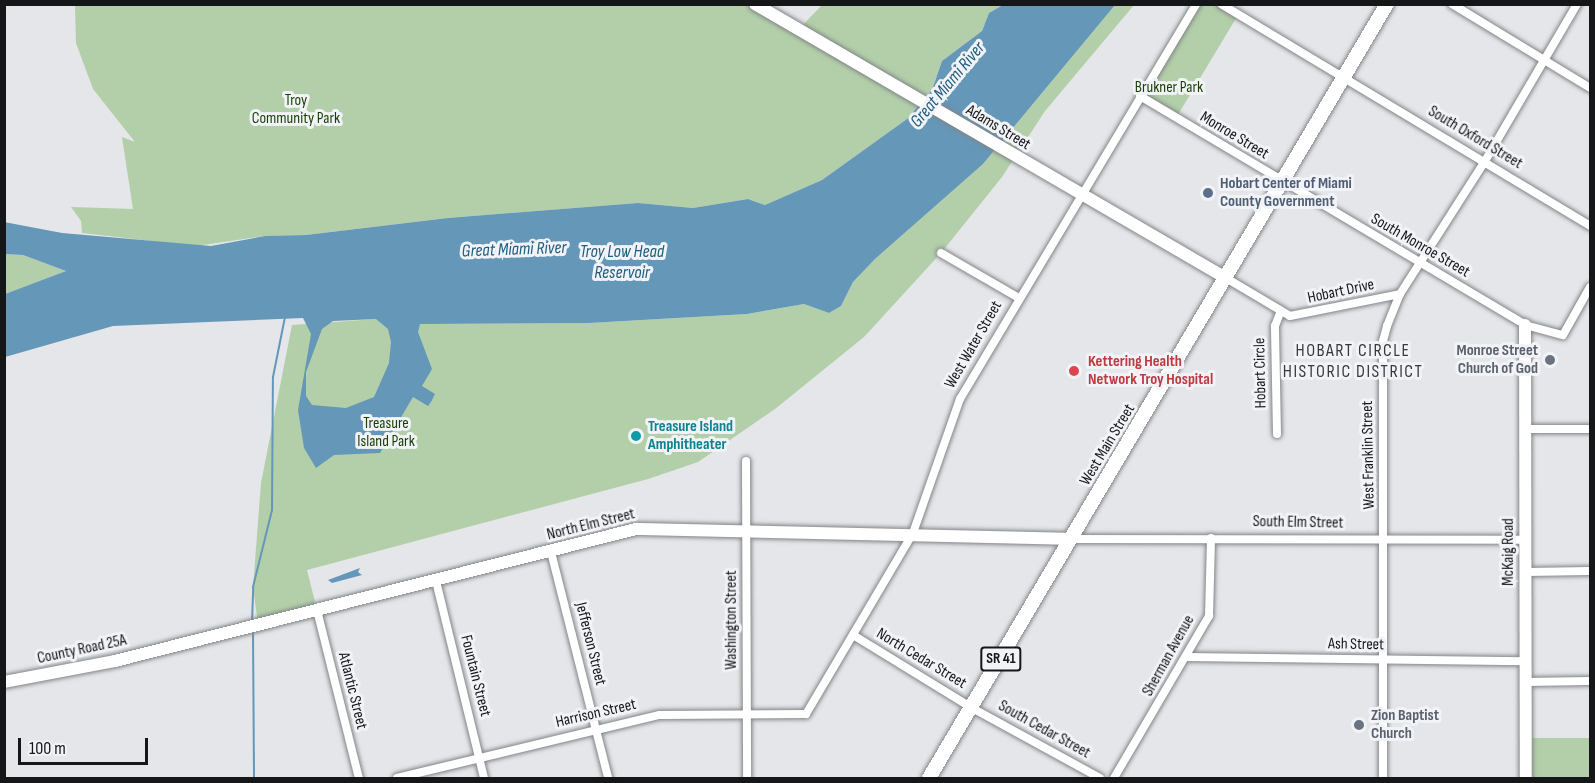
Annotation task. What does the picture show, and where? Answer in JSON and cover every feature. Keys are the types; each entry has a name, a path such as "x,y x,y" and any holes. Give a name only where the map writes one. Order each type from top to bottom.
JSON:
{"main road":[{"name":"Adams Street","path":"755,4 1014,157 1226,278"},
{"name":"West Main Street","path":"929,778 1387,4"},
{"name":"McKaig Road","path":"1525,325 1526,778"},
{"name":"North Elm Street","path":"167,647 657,527 1071,539"},
{"name":"County Road 25A","path":"4,682 74,670 167,647"}],"street":[{"name":"West Water Street","path":"806,714 912,533 960,399 1196,4"},
{"name":"South Oxford Street","path":"1221,4 1590,226"},
{"path":"1452,4 1590,88"},
{"name":"West Franklin Street","path":"1383,778 1386,540 1383,341 1400,294 1485,161 1576,4"},
{"name":"Monroe Street","path":"1140,96 1282,183"},
{"name":"South Monroe Street","path":"1282,183 1525,325 1544,333 1563,335 1590,287"},
{"path":"941,253 1019,298"},
{"path":"1226,278 1280,313"},
{"name":"Hobart Drive","path":"1280,313 1306,315 1400,294"},
{"name":"Hobart Circle","path":"1277,434 1275,326 1280,313"},
{"path":"1525,429 1590,429"},
{"name":"Washington Street","path":"746,461 747,778"},
{"name":"South Elm Street","path":"1071,539 1211,537 1525,540"},
{"name":"Sherman Avenue","path":"1114,778 1209,616 1211,537"},
{"name":"Jefferson Street","path":"551,552 608,778"},
{"path":"1526,572 1590,571"},
{"name":"Fountain Street","path":"436,581 484,778"},
{"name":"Atlantic Street","path":"317,610 359,778"},
{"name":"North Cedar Street","path":"853,635 972,708"},
{"name":"Ash Street","path":"1186,657 1525,661"},
{"path":"1525,682 1590,681"},
{"name":"South Cedar Street","path":"972,708 1100,778"},
{"name":"Harrison Street","path":"396,778 660,715 806,714"}],"green space":[{"name":"Troy Community Park","path":"755,4 798,30 822,5 1003,5 989,13 982,31 942,61 932,90 907,119 822,180 765,205 748,199 693,208 638,203 448,218 306,235 265,236 196,246 82,233 81,221 71,207 133,209 122,137 135,142 93,89 76,43 75,5"},
{"name":"Treasure Island Park","path":"1115,5 1134,5 1045,111 1002,177 941,253 864,337 775,409 698,462 648,479 307,570 317,610 258,624 253,587 261,483 292,325 376,319 420,324 589,323 747,314 804,304 829,313 841,306 853,282 875,259 983,164"},
{"name":"Brukner Park","path":"1196,5 1221,5 1238,15 1176,118 1140,96"},
{"path":"5,254 23,255 66,271 5,294"},
{"path":"1525,738 1590,738 1590,778 1525,778"}],"water":[{"name":"Troy Low Head Reservoir","path":"1003,5 1115,5 983,164 875,259 853,282 841,306 829,313 804,304 747,314 589,323 420,324 418,332 432,369 422,386 435,394 431,402 428,406 413,397 380,453 334,455 316,468 304,448 298,410 311,334 303,318 113,326 5,357 5,294 66,271 23,255 5,254 4,222 62,233 211,246 265,236 306,235 448,218 638,203 693,208 748,199 765,205 822,180 907,119 932,90 942,61 982,31 989,13","holes":["376,319 388,329 391,342 389,363 374,397 346,408 312,405 306,396 306,372 322,329 333,321"]},
{"path":"360,568 358,572 362,575 332,583 328,580"}],"waterway":[{"path":"252,623 253,587 272,510 273,377 285,317"},
{"path":"253,632 254,778"}],"place":[{"name":"Hobart Center of Miami County Government","path":"1208,193"},
{"name":"Monroe Street Church of God","path":"1550,360"},
{"name":"Kettering Health Network Troy Hospital","path":"1074,371"},
{"name":"Treasure Island Amphitheater","path":"636,436"},
{"name":"Zion Baptist Church","path":"1359,725"}],"district":[{"name":"HOBART CIRCLE HISTORIC DISTRICT","path":"1353,362"}],"water label":[{"name":"Great Miami River","path":"948,85"},
{"name":"Great Miami River","path":"514,250"}]}
